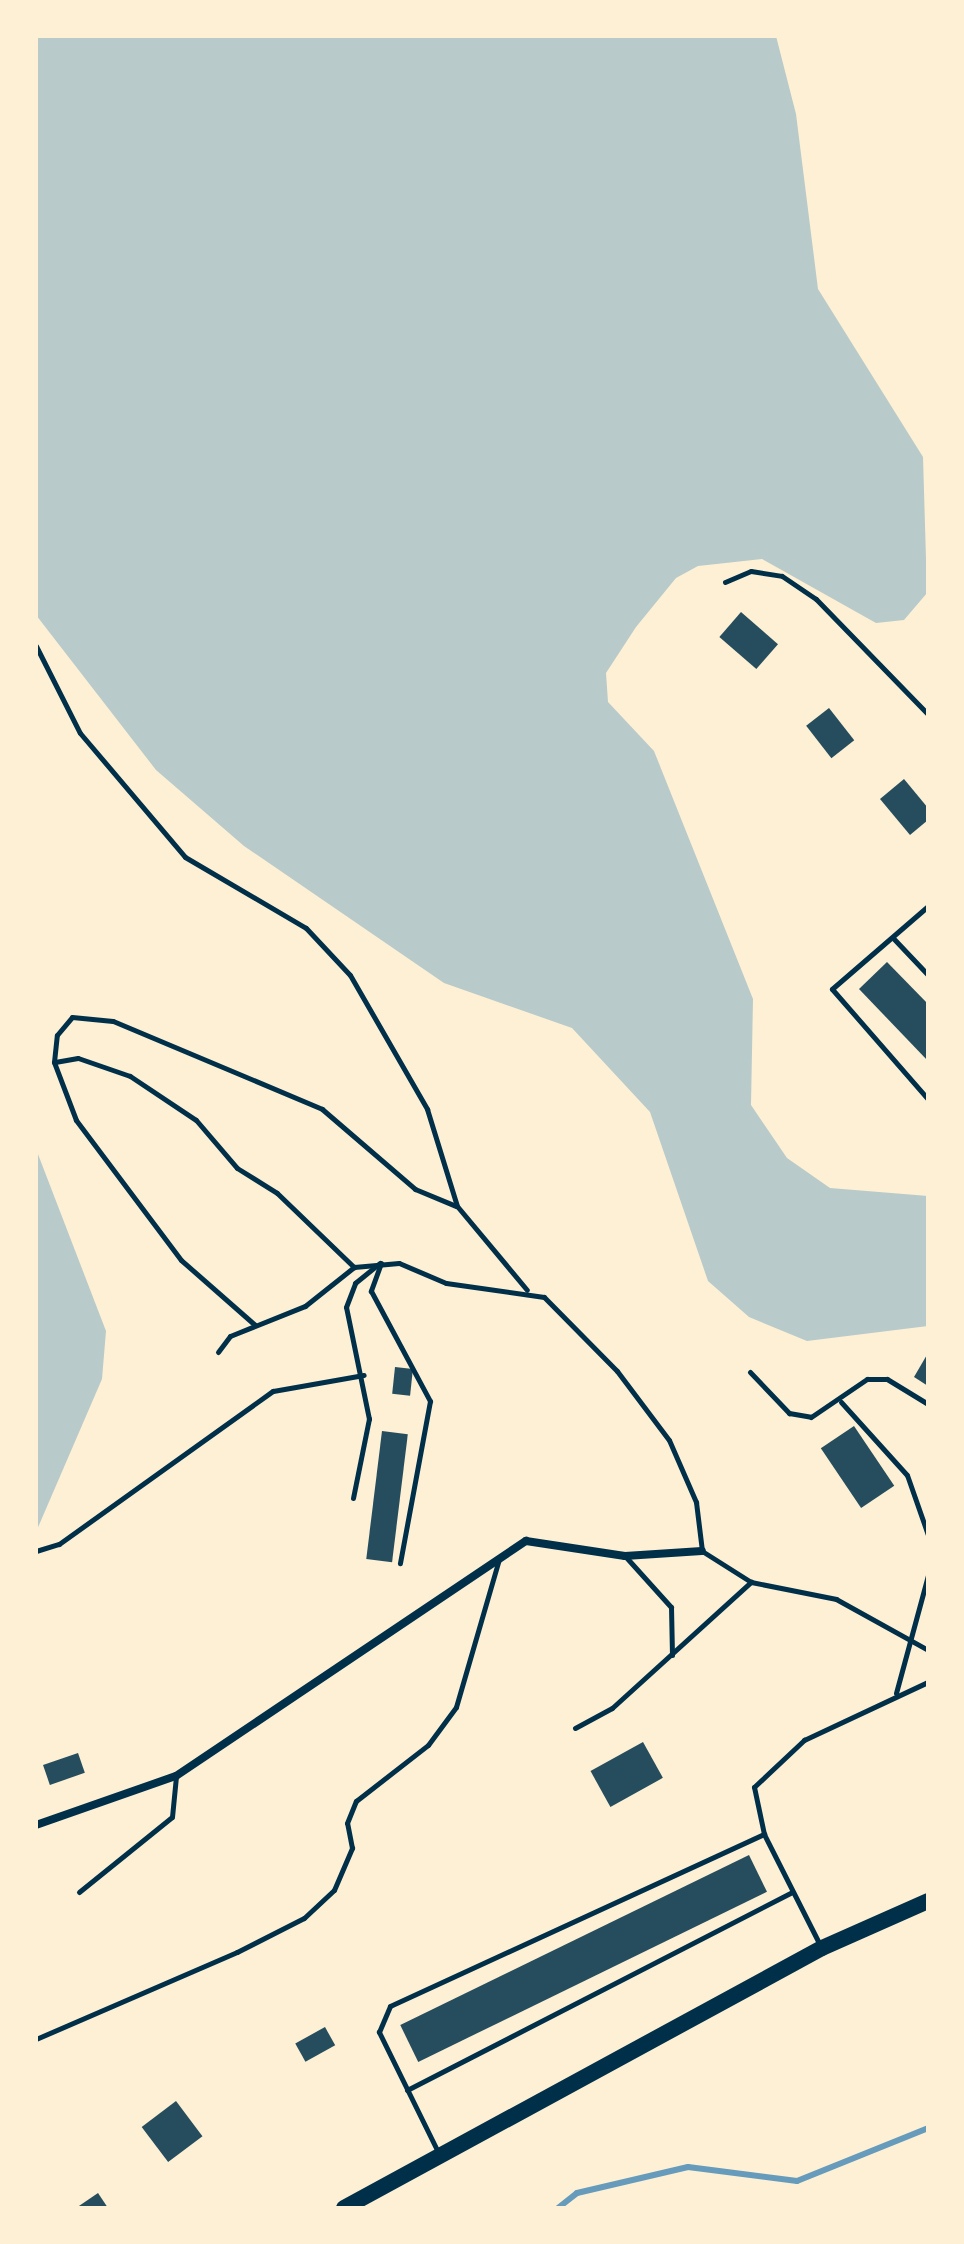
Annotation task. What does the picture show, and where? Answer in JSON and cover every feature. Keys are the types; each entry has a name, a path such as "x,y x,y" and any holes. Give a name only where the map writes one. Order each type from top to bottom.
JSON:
{"main road":[{"path":"344,2208 822,1948 928,1901"}],"street":[{"path":"36,1825 176,1776 526,1541 549,1539 625,1556 702,1551"}],"lane":[{"path":"725,582 751,571 782,576 816,599 928,714"},
{"path":"36,646 80,733 185,857 306,928 350,975 427,1109 457,1206 528,1291 576,1326 669,1440 696,1502 702,1551 751,1582 836,1599 905,1641 928,1650"},
{"path":"928,906 894,939 832,989 928,1099"},
{"path":"894,939 928,975"},
{"path":"255,1325 181,1260 143,1215 76,1120 54,1062 57,1035 72,1017 113,1021 322,1109 415,1189 457,1206"},
{"path":"54,1062 78,1058 130,1076 196,1120 237,1168 277,1193 354,1267"},
{"path":"218,1352 230,1336 305,1306 354,1267 381,1263 422,1269 446,1283 528,1291"},
{"path":"353,1498 369,1419 364,1375 346,1307 355,1283 381,1263"},
{"path":"381,1263 371,1291 430,1401 400,1563"},
{"path":"750,1372 789,1413 811,1417 841,1402 867,1379 887,1379 928,1404"},
{"path":"36,1551 59,1544 197,1450 273,1391 364,1375"},
{"path":"841,1402 907,1475 928,1535"},
{"path":"625,1556 671,1607 672,1656"},
{"path":"36,2039 237,1952 304,1918 334,1890 352,1848 347,1823 356,1801 428,1745 456,1707 499,1558"},
{"path":"896,1693 905,1641 928,1575"},
{"path":"575,1728 612,1708 751,1582"},
{"path":"822,1948 791,1893 764,1834 754,1787 763,1771 804,1740 896,1693 928,1682"},
{"path":"79,1892 172,1817 176,1776"},
{"path":"440,2156 379,2032 390,2006 764,1834"},
{"path":"407,2090 791,1893"}],"shaded area":[{"path":"36,36 776,36 796,114 818,289 923,457 927,593 904,620 876,623 762,559 698,566 676,578 636,627 606,673 608,702 654,751 753,999 751,1105 787,1158 830,1188 928,1196 928,1326 807,1341 749,1317 708,1281 650,1112 572,1028 444,983 244,846 156,770 36,615"},
{"path":"36,1149 106,1331 102,1379 36,1532"}],"building":[{"path":"741,612 778,644 756,669 719,637"},
{"path":"829,708 854,740 831,758 806,726"},
{"path":"904,779 928,808 928,820 910,835 880,799"},
{"path":"887,962 928,1004 928,1061 859,989"},
{"path":"928,1353 928,1386 914,1377"},
{"path":"395,1367 413,1369 410,1396 392,1394"},
{"path":"854,1426 894,1486 861,1508 821,1448"},
{"path":"382,1431 408,1434 392,1562 366,1559"},
{"path":"643,1742 663,1778 610,1807 591,1771"},
{"path":"78,1753 85,1773 50,1785 43,1765"},
{"path":"749,1855 767,1892 418,2062 400,2025"},
{"path":"325,2027 335,2045 305,2062 295,2043"},
{"path":"176,2101 202,2136 168,2162 142,2127"},
{"path":"98,2193 108,2208 76,2208"}],"waterway":[{"path":"558,2208 577,2193 688,2167 797,2181 928,2128"}]}
